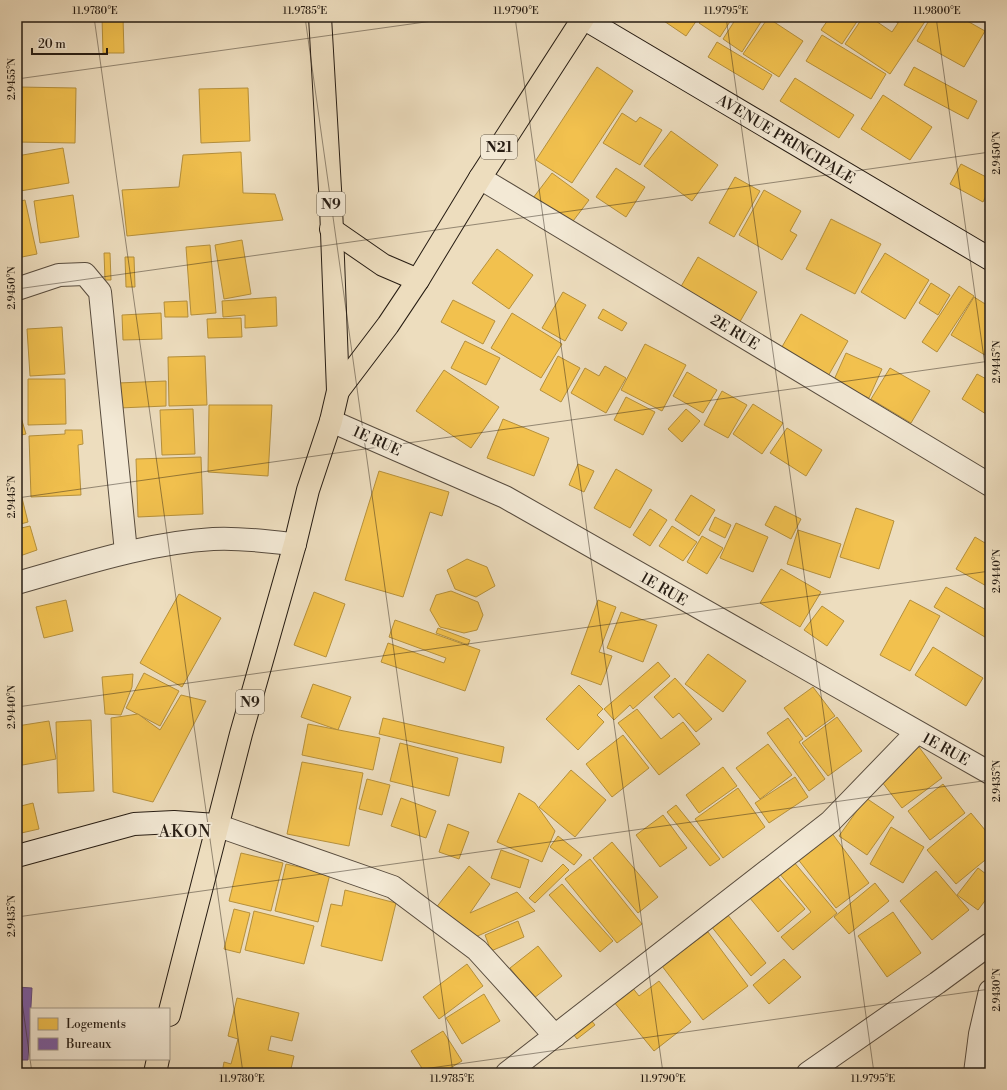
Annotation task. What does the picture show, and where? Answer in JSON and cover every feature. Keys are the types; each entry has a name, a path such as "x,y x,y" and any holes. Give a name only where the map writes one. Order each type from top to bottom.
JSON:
{"main road":[{"name":"N9","path":"170,1011 216,825 295,544 308,490 331,420 338,391 332,229 320,17"},
{"name":"N21","path":"338,391 388,324 418,280 480,178 584,18"},
{"path":"332,229 383,264 418,280"},
{"path":"155,1073 158,1060"}],"street":[{"name":"AVENUE PRINCIPALE","path":"584,18 990,259"},
{"name":"2E RUE","path":"480,178 990,485"},
{"path":"17,289 59,275 85,274 100,292 126,552"},
{"name":"1E RUE","path":"331,420 505,497 916,733 990,773"},
{"path":"17,583 126,552 176,542 215,539 295,544"},
{"path":"507,1073 830,822 916,733"},
{"path":"17,856 134,824 174,822 216,825 393,887 477,950 555,1036"},
{"path":"808,1073 990,944"},
{"path":"975,1073 980,1034 990,991"}],"building: Logements":[{"path":"102,17 123,17 124,53 103,53"},
{"path":"170,17 216,17 170,19"},
{"path":"658,17 699,17 686,36"},
{"path":"704,17 733,17 720,37 699,23"},
{"path":"737,17 764,17 742,52 723,39"},
{"path":"830,17 860,17 842,44 821,30"},
{"path":"863,17 870,17 892,32 902,17 928,17 890,74 845,44"},
{"path":"889,17 902,17 898,23"},
{"path":"931,17 960,17 985,31 964,67 917,41"},
{"path":"768,18 803,41 779,77 743,54"},
{"path":"822,35 886,74 871,99 806,61"},
{"path":"717,42 772,75 763,90 708,57"},
{"path":"597,67 633,91 572,183 536,160"},
{"path":"914,67 977,101 968,119 904,85"},
{"path":"795,78 854,115 839,138 780,101"},
{"path":"18,87 76,88 75,143 17,142"},
{"path":"248,88 250,141 201,143 199,89"},
{"path":"883,95 932,127 910,160 861,129"},
{"path":"622,113 636,122 640,117 662,130 640,165 603,143"},
{"path":"671,131 718,165 692,201 644,166"},
{"path":"63,148 69,183 20,191 17,172 17,156"},
{"path":"241,152 243,193 275,194 283,220 127,236 122,190 179,187 183,155"},
{"path":"961,164 990,179 990,188 983,202 950,184"},
{"path":"990,167 990,177 986,174"},
{"path":"616,168 645,187 626,217 596,197"},
{"path":"552,173 589,200 567,229 530,202"},
{"path":"735,177 760,191 734,237 709,223"},
{"path":"764,190 801,211 790,231 797,235 782,260 739,235"},
{"path":"73,195 79,237 40,243 34,201"},
{"path":"25,200 37,254 17,258 17,202"},
{"path":"990,201 990,213 985,210"},
{"path":"831,219 881,244 855,294 806,269"},
{"path":"242,240 251,294 224,299 215,245"},
{"path":"210,245 216,313 191,315 186,247"},
{"path":"497,249 533,275 509,309 472,283"},
{"path":"104,253 110,253 111,280 105,280"},
{"path":"885,253 929,280 905,319 861,292"},
{"path":"125,257 134,257 135,287 126,287"},
{"path":"698,257 757,292 738,325 679,290"},
{"path":"931,283 950,295 938,315 919,303"},
{"path":"959,286 974,296 937,352 922,342"},
{"path":"563,292 586,305 565,341 542,328"},
{"path":"276,297 277,326 245,328 245,315 223,317 222,301"},
{"path":"974,297 990,307 990,358 951,335"},
{"path":"453,300 495,321 483,344 441,322"},
{"path":"187,301 188,317 165,317 164,302"},
{"path":"603,309 627,323 622,331 598,318"},
{"path":"161,313 162,339 123,340 122,315"},
{"path":"512,313 562,344 541,378 491,348"},
{"path":"801,314 848,341 827,378 779,352"},
{"path":"241,318 242,337 208,338 207,319"},
{"path":"62,327 65,374 30,376 27,329"},
{"path":"465,341 500,358 486,385 451,368"},
{"path":"645,344 686,365 662,411 621,390"},
{"path":"846,353 882,369 869,398 833,382"},
{"path":"205,356 207,405 169,406 168,357"},
{"path":"558,356 580,368 561,402 540,390"},
{"path":"605,366 626,378 606,413 571,393 585,368 599,376"},
{"path":"890,368 930,391 911,423 871,399"},
{"path":"444,370 499,407 471,448 416,411"},
{"path":"687,372 717,390 703,413 673,396"},
{"path":"977,374 990,381 990,407 986,414 962,399"},
{"path":"28,379 65,379 66,424 28,425"},
{"path":"166,381 166,406 119,408 118,383"},
{"path":"722,391 747,405 728,438 704,425"},
{"path":"626,397 655,412 643,435 614,420"},
{"path":"17,404 26,434 17,436"},
{"path":"753,404 783,423 762,454 733,434"},
{"path":"209,405 272,405 268,476 208,472"},
{"path":"193,409 195,454 162,455 160,410"},
{"path":"686,409 700,421 682,442 668,429"},
{"path":"503,419 549,438 534,476 487,458"},
{"path":"787,428 822,450 806,476 770,453"},
{"path":"65,430 82,430 83,444 78,445 81,495 31,497 29,436 65,434"},
{"path":"201,457 203,514 138,517 136,459"},
{"path":"578,464 594,471 584,492 569,485"},
{"path":"616,469 652,490 630,528 594,508"},
{"path":"379,471 449,492 442,516 430,512 403,597 345,580"},
{"path":"17,478 28,522 17,525"},
{"path":"691,495 715,510 699,536 675,520"},
{"path":"775,506 801,519 791,539 765,525"},
{"path":"856,508 894,521 879,569 840,557"},
{"path":"650,509 667,520 650,546 633,535"},
{"path":"715,517 731,525 725,538 709,530"},
{"path":"736,523 768,537 753,572 720,558"},
{"path":"30,526 37,550 17,557 17,529"},
{"path":"672,526 697,542 683,561 659,546"},
{"path":"798,530 841,544 830,578 787,564"},
{"path":"702,536 723,548 707,574 687,562"},
{"path":"975,537 990,546 990,588 956,569"},
{"path":"467,559 487,567 495,586 476,597 455,589 447,570"},
{"path":"781,569 821,592 800,627 760,603"},
{"path":"946,587 990,612 990,640 934,607"},
{"path":"451,591 478,602 483,615 477,630 464,633 440,627 430,610 436,595"},
{"path":"314,592 345,604 326,657 294,645"},
{"path":"179,594 221,618 182,687 140,663"},
{"path":"66,600 73,631 44,638 36,607"},
{"path":"598,600 616,607 599,652 612,656 601,685 571,674"},
{"path":"910,600 940,616 910,671 880,655"},
{"path":"822,606 844,621 827,646 804,630"},
{"path":"621,612 657,625 643,662 607,648"},
{"path":"395,620 480,650 465,691 381,662 388,643 444,663 446,658 389,637"},
{"path":"438,628 470,640 468,645 436,633"},
{"path":"933,647 983,678 966,706 915,675"},
{"path":"708,654 746,681 723,712 685,684"},
{"path":"658,662 670,676 633,709 630,705 614,720 604,709"},
{"path":"144,673 179,691 160,726 126,708"},
{"path":"133,674 132,687 121,715 105,714 102,677"},
{"path":"675,678 712,719 696,732 679,713 673,718 654,697"},
{"path":"313,684 351,697 338,730 301,717"},
{"path":"579,685 603,709 597,715 604,722 578,750 546,719"},
{"path":"813,687 835,716 806,737 784,708"},
{"path":"181,695 206,701 153,802 113,792 111,718 138,714 160,730"},
{"path":"637,709 661,739 683,722 700,744 659,775 618,723"},
{"path":"837,717 862,751 828,776 802,743"},
{"path":"383,718 504,747 501,763 379,734"},
{"path":"788,718 803,739 799,742 825,779 809,791 767,733"},
{"path":"91,720 94,791 58,793 56,722"},
{"path":"49,721 56,759 17,766 17,726"},
{"path":"308,724 380,738 373,770 302,755"},
{"path":"623,735 649,768 612,797 586,764"},
{"path":"400,743 458,758 449,796 390,781"},
{"path":"768,744 792,775 760,799 736,768"},
{"path":"919,747 942,778 902,808 879,778"},
{"path":"302,762 363,773 349,846 287,834"},
{"path":"723,767 737,786 699,813 686,795"},
{"path":"571,770 606,800 575,837 539,807"},
{"path":"795,777 808,797 769,823 755,803"},
{"path":"367,779 390,785 382,815 359,809"},
{"path":"943,784 965,813 930,840 908,811"},
{"path":"738,788 765,827 723,858 695,819"},
{"path":"519,793 535,803 555,831 542,862 497,842"},
{"path":"401,798 436,811 426,838 391,826"},
{"path":"866,798 894,817 867,855 839,836"},
{"path":"33,803 39,829 17,834 17,807"},
{"path":"676,805 720,859 710,866 667,812"},
{"path":"971,813 990,836 990,856 956,884 927,850"},
{"path":"663,815 687,848 660,867 636,835"},
{"path":"448,824 469,832 459,859 439,852"},
{"path":"891,827 924,847 903,883 870,864"},
{"path":"831,832 869,883 836,908 797,858"},
{"path":"558,836 582,855 574,865 550,847"},
{"path":"612,842 658,897 638,913 593,858"},
{"path":"501,850 529,860 520,888 491,878"},
{"path":"241,853 283,863 271,911 229,901"},
{"path":"590,859 642,924 617,943 565,879"},
{"path":"793,861 837,913 793,950 781,937 811,912 779,873"},
{"path":"286,864 330,874 318,922 275,911"},
{"path":"563,864 569,870 535,903 529,898"},
{"path":"469,866 490,884 470,913 517,892 535,911 466,941 435,909"},
{"path":"978,868 990,877 990,894 978,910 957,895"},
{"path":"936,871 969,910 932,940 900,901"},
{"path":"775,874 805,909 778,932 749,897"},
{"path":"875,883 889,901 849,934 834,917"},
{"path":"562,884 613,941 600,952 549,895"},
{"path":"345,890 396,903 382,961 321,946 331,904 342,906"},
{"path":"234,909 250,913 240,953 224,949"},
{"path":"254,911 314,926 304,964 245,950"},
{"path":"893,912 921,953 887,977 858,936"},
{"path":"727,914 766,963 751,976 711,926"},
{"path":"518,921 524,937 491,951 485,935"},
{"path":"708,932 748,986 703,1020 662,966"},
{"path":"538,946 562,976 534,998 510,968"},
{"path":"784,959 801,977 769,1004 753,985"},
{"path":"467,964 483,986 439,1019 423,997"},
{"path":"659,981 691,1022 654,1051 609,996 628,982 639,996"},
{"path":"484,994 500,1021 462,1044 446,1018"},
{"path":"237,998 299,1013 292,1041 271,1036 268,1050 294,1056 290,1073 222,1073 224,1062 231,1064 238,1039 228,1036"},
{"path":"586,1014 595,1025 577,1039 568,1027"},
{"path":"443,1031 462,1061 442,1073 425,1073 411,1051"}],"building: Bureaux":[{"path":"17,987 32,988 28,1060 17,1060"}],"district":[{"name":"AKON","path":"185,831"}]}
